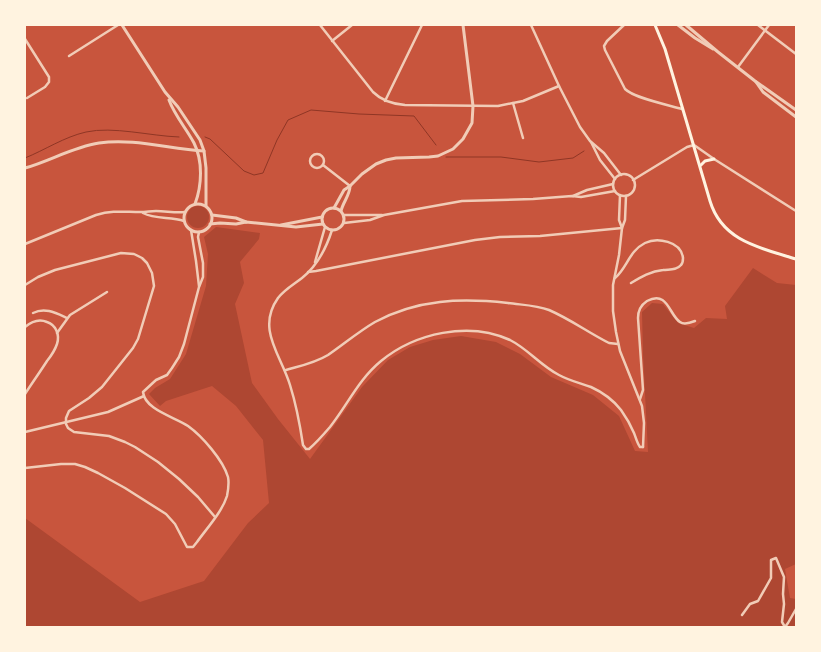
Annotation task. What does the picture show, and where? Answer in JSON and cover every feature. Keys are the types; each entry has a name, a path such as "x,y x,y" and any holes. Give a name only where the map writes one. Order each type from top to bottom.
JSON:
{"main road":[{"path":"655,25 684,109 714,211 720,221 728,230 744,241 796,259"},
{"path":"700,166 705,161 714,159"}],"street":[{"path":"69,56 120,25 168,97 178,107 200,140 204,151 206,168 206,206"},
{"path":"320,25 377,96 397,105 493,106 513,104 559,86"},
{"path":"332,41 352,25"},
{"path":"385,101 422,25"},
{"path":"334,208 343,192 376,164 401,157 443,154 453,149 463,139 473,119 473,106 461,25"},
{"path":"531,25 577,122 615,179"},
{"path":"624,25 604,46 625,89 630,93 684,109"},
{"path":"678,25 718,52"},
{"path":"686,25 755,81 796,110"},
{"path":"758,25 796,54"},
{"path":"738,67 769,25"},
{"path":"25,39 49,77 49,82 45,87 28,98"},
{"path":"755,81 763,92 796,117"},
{"path":"168,97 173,110 197,150 200,163 200,178 195,204"},
{"path":"513,104 523,138"},
{"path":"590,141 607,157 621,175"},
{"path":"25,168 76,149 104,143 132,143 204,151"},
{"path":"633,180 687,147 694,145 796,210"},
{"path":"314,154 319,154 323,157 323,165 319,168 314,168 309,162 310,157 314,154"},
{"path":"323,165 350,186"},
{"path":"621,175 629,176 633,180 634,190 626,196 620,195 615,191 613,184 615,179 621,175"},
{"path":"572,196 587,190 613,184"},
{"path":"341,211 350,192 350,186"},
{"path":"344,222 366,220 462,201 587,196 615,191"},
{"path":"620,195 619,220 622,228"},
{"path":"332,230 324,251 308,272 282,294 273,307 270,316 271,341 286,370 293,394 303,445 306,449 330,426 366,374 382,360 409,344 432,335 454,332 489,333 510,340 557,375 592,388 622,410 634,432 638,445 643,447 644,418 640,399 618,344 613,311 612,293 622,228 625,220 626,196"},
{"path":"201,204 206,206 212,215 206,230 199,232 187,227 184,221 185,212 190,206 201,204"},
{"path":"210,224 246,222 290,227 324,225 332,230 338,229 344,222 344,215 341,211 334,208 326,210 322,217 324,225 314,264"},
{"path":"25,244 101,213 122,210 185,212"},
{"path":"143,212 152,216 184,221"},
{"path":"212,215 236,218 246,222"},
{"path":"344,215 384,215"},
{"path":"280,225 322,217"},
{"path":"308,272 475,240 622,228"},
{"path":"191,230 199,287"},
{"path":"25,468 61,464 75,464 85,467 166,514 175,524 187,547 193,546 222,508 228,494 228,479 224,468 202,439 188,426 154,409 143,392 148,386 167,375 179,357 203,277 199,232"},
{"path":"614,278 621,273 634,251 647,242 655,240 668,242 682,253 683,260 681,265 675,269 653,272 631,283"},
{"path":"25,285 55,270 121,253 134,254 147,263 154,279 153,290 136,344 102,387 90,398 69,411 65,422 68,428 74,432 109,436 120,439 135,447 179,479 215,517"},
{"path":"57,333 67,318 73,313 107,292"},
{"path":"640,399 643,390 638,312 641,306 654,299 660,300 668,304 680,322 695,321"},
{"path":"286,370 309,364 322,358 363,329 385,318 416,306 448,301 478,300 537,307 558,314 609,343 618,344"},
{"path":"33,313 39,310 46,310 67,318"},
{"path":"25,327 33,322 44,321 52,325 57,333 58,342 56,348 25,394"},
{"path":"25,432 108,412 144,396"},
{"path":"742,614 750,604 758,601 771,578 771,560 776,558 784,577 782,622 784,627 796,609"}],"shaded area":[{"path":"198,206 206,209 209,217 206,225 198,228 190,225 187,217 190,209"},
{"path":"216,227 260,233 259,239 240,262 244,283 235,304 252,383 310,459 362,387 388,360 410,347 433,340 461,336 496,342 520,354 551,377 593,395 619,416 635,451 648,452 642,312 652,303 663,304 678,323 694,328 706,318 727,319 725,306 753,268 777,283 796,285 796,564 785,569 790,598 796,599 796,627 25,627 25,518 140,602 204,581 248,523 269,503 263,440 236,406 212,386 166,401 160,406 149,394 170,379 186,354 206,286 208,254 204,237"}],"waterway":[{"path":"205,137 210,139 244,171 254,175 263,173 288,120 311,110 414,116 436,145"},
{"path":"25,158 70,137 97,130 179,137"},
{"path":"446,157 501,157 539,162 573,158 584,151"}]}
